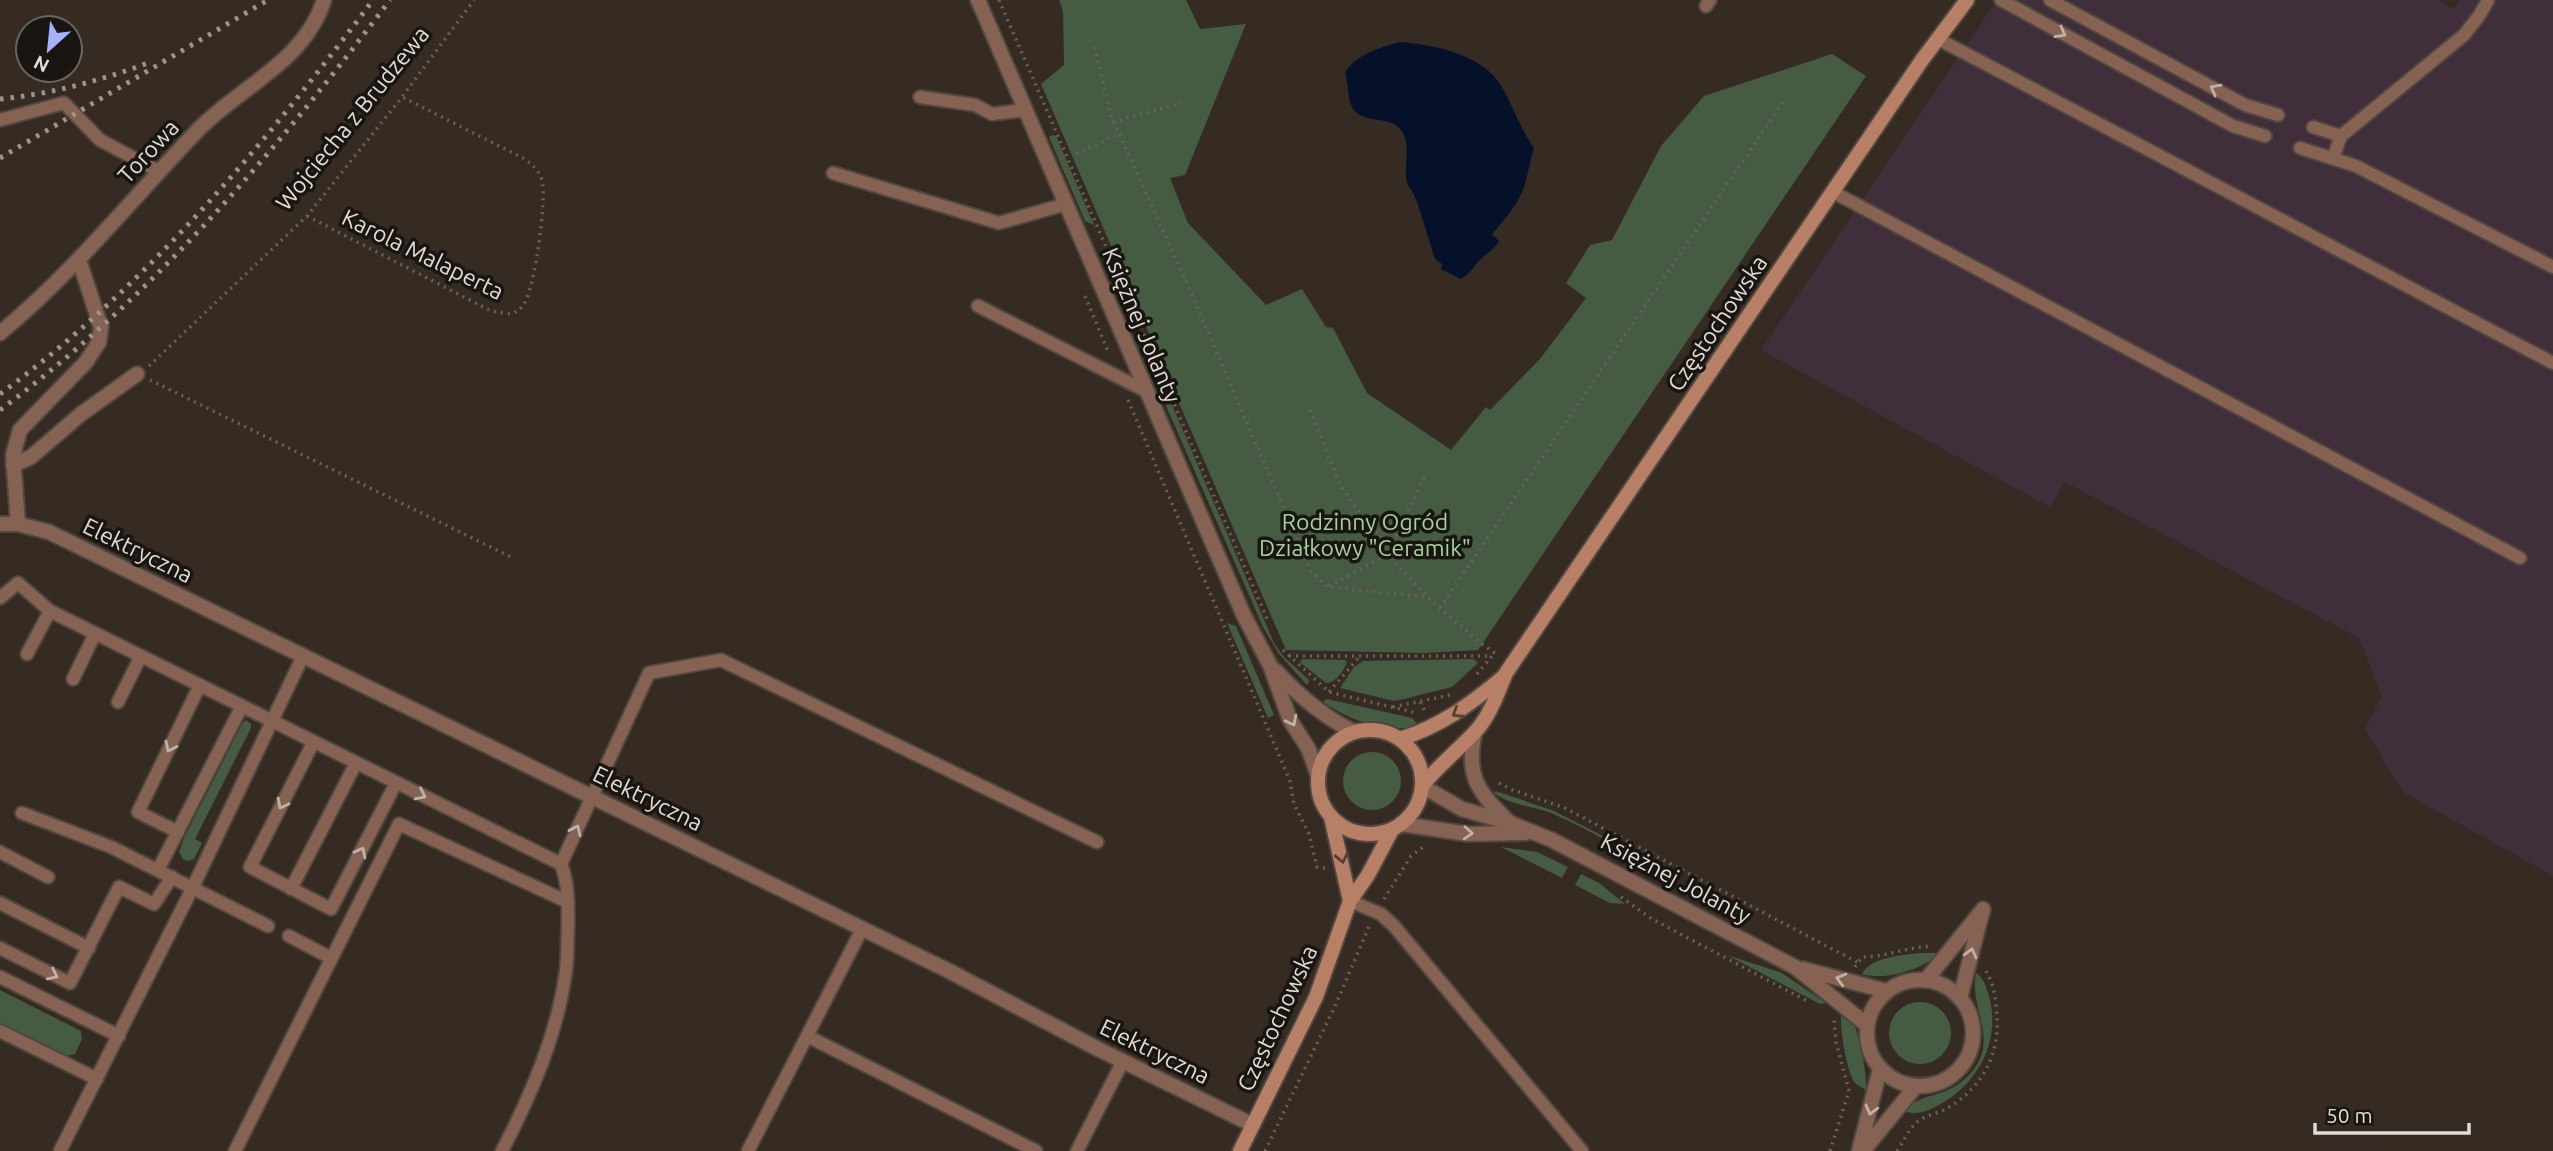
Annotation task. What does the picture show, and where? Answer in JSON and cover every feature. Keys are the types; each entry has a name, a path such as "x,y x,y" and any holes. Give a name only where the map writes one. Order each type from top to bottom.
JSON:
{"main road":[{"name":"Częstochowska","path":"1422,786 1475,732 1492,705 1509,669 1833,192 1967,0"},
{"name":"Częstochowska","path":"1400,738 1434,727 1456,714 1509,669"},
{"path":"1378,730 1400,738 1418,759 1422,773 1418,803 1396,827 1366,834 1341,825 1323,804 1318,790 1318,775 1326,753 1343,737 1354,732 1378,730"},
{"path":"1331,816 1350,901"},
{"name":"Częstochowska","path":"1240,1151 1316,997 1350,901 1396,827"}],"street":[{"name":"Torowa","path":"0,332 79,260 209,118 289,56 310,32 324,0"},
{"name":"Księżnej Jolanty","path":"978,0 1244,616 1270,665 1290,720 1308,748 1318,775"},
{"path":"0,524 18,524 7,468 20,430 86,362 99,342 100,327 79,260"},
{"path":"7,468 31,457 81,414 138,374"},
{"name":"Elektryczna","path":"18,524 49,532 592,796 1253,1125"},
{"name":"Księżnej Jolanty","path":"1270,665 1308,702 1332,721 1354,732"},
{"path":"1475,732 1470,759 1472,771 1491,805 1510,823"},
{"name":"Księżnej Jolanty","path":"1422,786 1462,809 1510,823 1572,849 1795,967 1867,1025"},
{"name":"Księżnej Jolanty","path":"1396,827 1468,834 1534,832"},
{"path":"1926,980 1983,909 1960,998"},
{"name":"Księżnej Jolanty","path":"1795,967 1886,991"},
{"path":"1926,980 1945,986 1960,998 1971,1017 1972,1041 1964,1062 1948,1078 1938,1083 1916,1086 1896,1081 1880,1069 1869,1049 1867,1025 1873,1006 1886,991 1905,982 1926,980"},
{"path":"1861,1151 1880,1069"},
{"path":"1861,1151 1916,1086"}],"lane":[{"path":"2001,0 2233,126 2265,136"},
{"path":"2050,0 2245,105 2278,115"},
{"path":"2333,158 2341,135 2464,34 2488,0"},
{"path":"1938,39 2553,363"},
{"path":"920,97 975,105 992,114 1025,110"},
{"path":"0,120 64,103 100,140 160,172"},
{"path":"2313,127 2341,135"},
{"path":"2300,148 2356,166 2553,267"},
{"path":"833,173 999,223 1066,204"},
{"path":"1833,192 2520,558"},
{"path":"978,306 1146,391"},
{"path":"0,598 18,583 50,611 561,864 567,880 568,902 567,969 559,1010 531,1089 502,1151"},
{"path":"27,654 50,611"},
{"path":"73,678 95,634"},
{"path":"118,702 141,656"},
{"path":"60,1151 193,887 303,656"},
{"path":"561,864 649,673 721,660 1097,842"},
{"path":"178,832 138,812 200,685"},
{"path":"158,870 242,706"},
{"path":"313,743 250,867 331,909 396,783"},
{"path":"291,888 356,763"},
{"path":"22,813 111,847 268,926"},
{"path":"234,1151 399,824 568,902"},
{"path":"0,852 48,877"},
{"path":"0,948 70,983 119,887 154,904 172,877"},
{"path":"1350,901 1377,912 1394,926 1582,1151"},
{"path":"0,903 89,948"},
{"path":"748,1151 862,929"},
{"path":"289,936 331,958"},
{"path":"0,977 119,1036"},
{"path":"0,1031 97,1079"},
{"path":"807,1036 1035,1151"},
{"path":"1077,1151 1123,1061"}],"path":[{"name":"Wojciecha z Brudzewa","path":"138,374 172,347 195,320 307,216 474,0"},
{"path":"999,0 1272,629"},
{"path":"1095,47 1113,122 1179,265 1311,571 1327,587 1427,597"},
{"name":"Karola Malaperta","path":"307,216 491,311 512,314 526,303 535,266 542,215 544,192 540,173 525,159 401,97"},
{"path":"1440,608 1785,99"},
{"path":"1113,122 1182,103"},
{"path":"1076,154 1119,134"},
{"path":"138,374 513,558"},
{"path":"1310,410 1338,480 1364,519 1390,547"},
{"path":"1327,587 1387,555 1426,474"},
{"path":"1387,555 1427,597 1509,669"},
{"path":"1278,642 1289,656 1329,692 1428,716"},
{"path":"1289,656 1493,654"},
{"path":"1470,681 1493,654"},
{"path":"1329,692 1359,657"},
{"path":"1391,708 1456,694"},
{"path":"1269,732 1290,781 1294,804 1309,834 1317,867"},
{"path":"1478,785 1493,776 1500,784 1510,789 1565,808 1857,962 1862,957 1878,957 1909,948 1946,946 1951,949"},
{"path":"1265,1151 1336,1004 1367,930 1393,884"},
{"path":"1620,896 1652,919 1809,1002"},
{"path":"1897,1151 1915,1124 1956,1103 1979,1083 1993,1055 1998,1035 1996,1001 1988,973 1979,962 1970,958"},
{"path":"1830,1151 1849,1091 1836,1042 1833,1015"}],"shaded area":[{"path":"1997,0 2438,0 2454,9 2460,0 2553,0 2553,876 2403,792 2365,729 2382,696 2359,638 2065,482 2050,507 1761,350"}],"green space":[{"name":"Rodzinny Ogród Działkowy \"Ceramik\"","path":"1059,0 1186,0 1200,29 1246,24 1185,175 1170,178 1188,223 1266,305 1302,289 1326,327 1333,328 1367,393 1451,450 1486,407 1490,410 1540,359 1586,298 1566,283 1590,245 1612,240 1661,146 1704,96 1832,54 1866,76 1478,650 1425,653 1286,650 1041,84 1064,65 1063,11"},
{"path":"1056,136 1094,225 1085,221 1049,137"},
{"path":"1163,384 1274,643 1283,656 1308,679 1307,685 1279,654 1263,627 1160,392"},
{"path":"1227,623 1236,626 1274,715 1268,718"},
{"path":"1474,659 1478,663 1452,687 1400,700 1394,701 1340,688 1354,667 1363,661"},
{"path":"1345,660 1347,663 1336,679 1326,683 1302,664 1300,661"},
{"path":"1327,699 1412,718 1419,726 1393,728 1368,724 1323,702"},
{"path":"246,720 251,724 251,728 195,839 202,843 194,859 183,859 179,852 184,838"},
{"path":"1372,752 1383,754 1396,765 1401,781 1399,792 1388,805 1372,810 1361,808 1348,797 1343,781 1345,770 1356,757"},
{"path":"1496,791 1554,811 1662,866 1664,871 1551,813 1507,800 1494,793"},
{"path":"1501,847 1537,852 1568,867 1562,878"},
{"path":"1581,874 1599,883 1625,904 1610,903 1575,885"},
{"path":"1920,953 1939,953 1924,964 1903,973 1881,976 1862,974 1879,960"},
{"path":"1727,955 1782,973 1826,1003 1820,1004"},
{"path":"1976,973 1981,977 1989,996 1992,1029 1989,1044 1976,1073 1953,1096 1939,1105 1917,1113 1904,1111 1916,1101 1946,1091 1960,1083 1974,1069 1981,1056 1984,1042 1975,987"},
{"path":"0,990 81,1031 82,1039 75,1054 66,1056 0,1023"},
{"path":"1914,1002 1926,1002 1942,1011 1949,1021 1949,1045 1942,1055 1926,1064 1914,1064 1903,1059 1894,1050 1889,1039 1889,1027 1894,1016 1903,1007"},
{"path":"1841,1013 1854,1024 1856,1030 1861,1047 1866,1090 1856,1084 1849,1070"}],"water":[{"path":"1400,42 1454,52 1489,71 1503,89 1534,148 1521,194 1492,234 1499,241 1461,279 1441,269 1442,264 1435,259 1418,205 1407,183 1407,149 1401,130 1396,125 1357,114 1350,101 1345,73 1349,67 1369,53"}],"railway":[{"path":"0,158 268,0"},
{"path":"0,394 54,352 105,307 201,211 289,108 373,0"},
{"path":"0,410 110,319 210,219 302,112 390,0"},
{"path":"0,99 75,86 148,63"}]}
